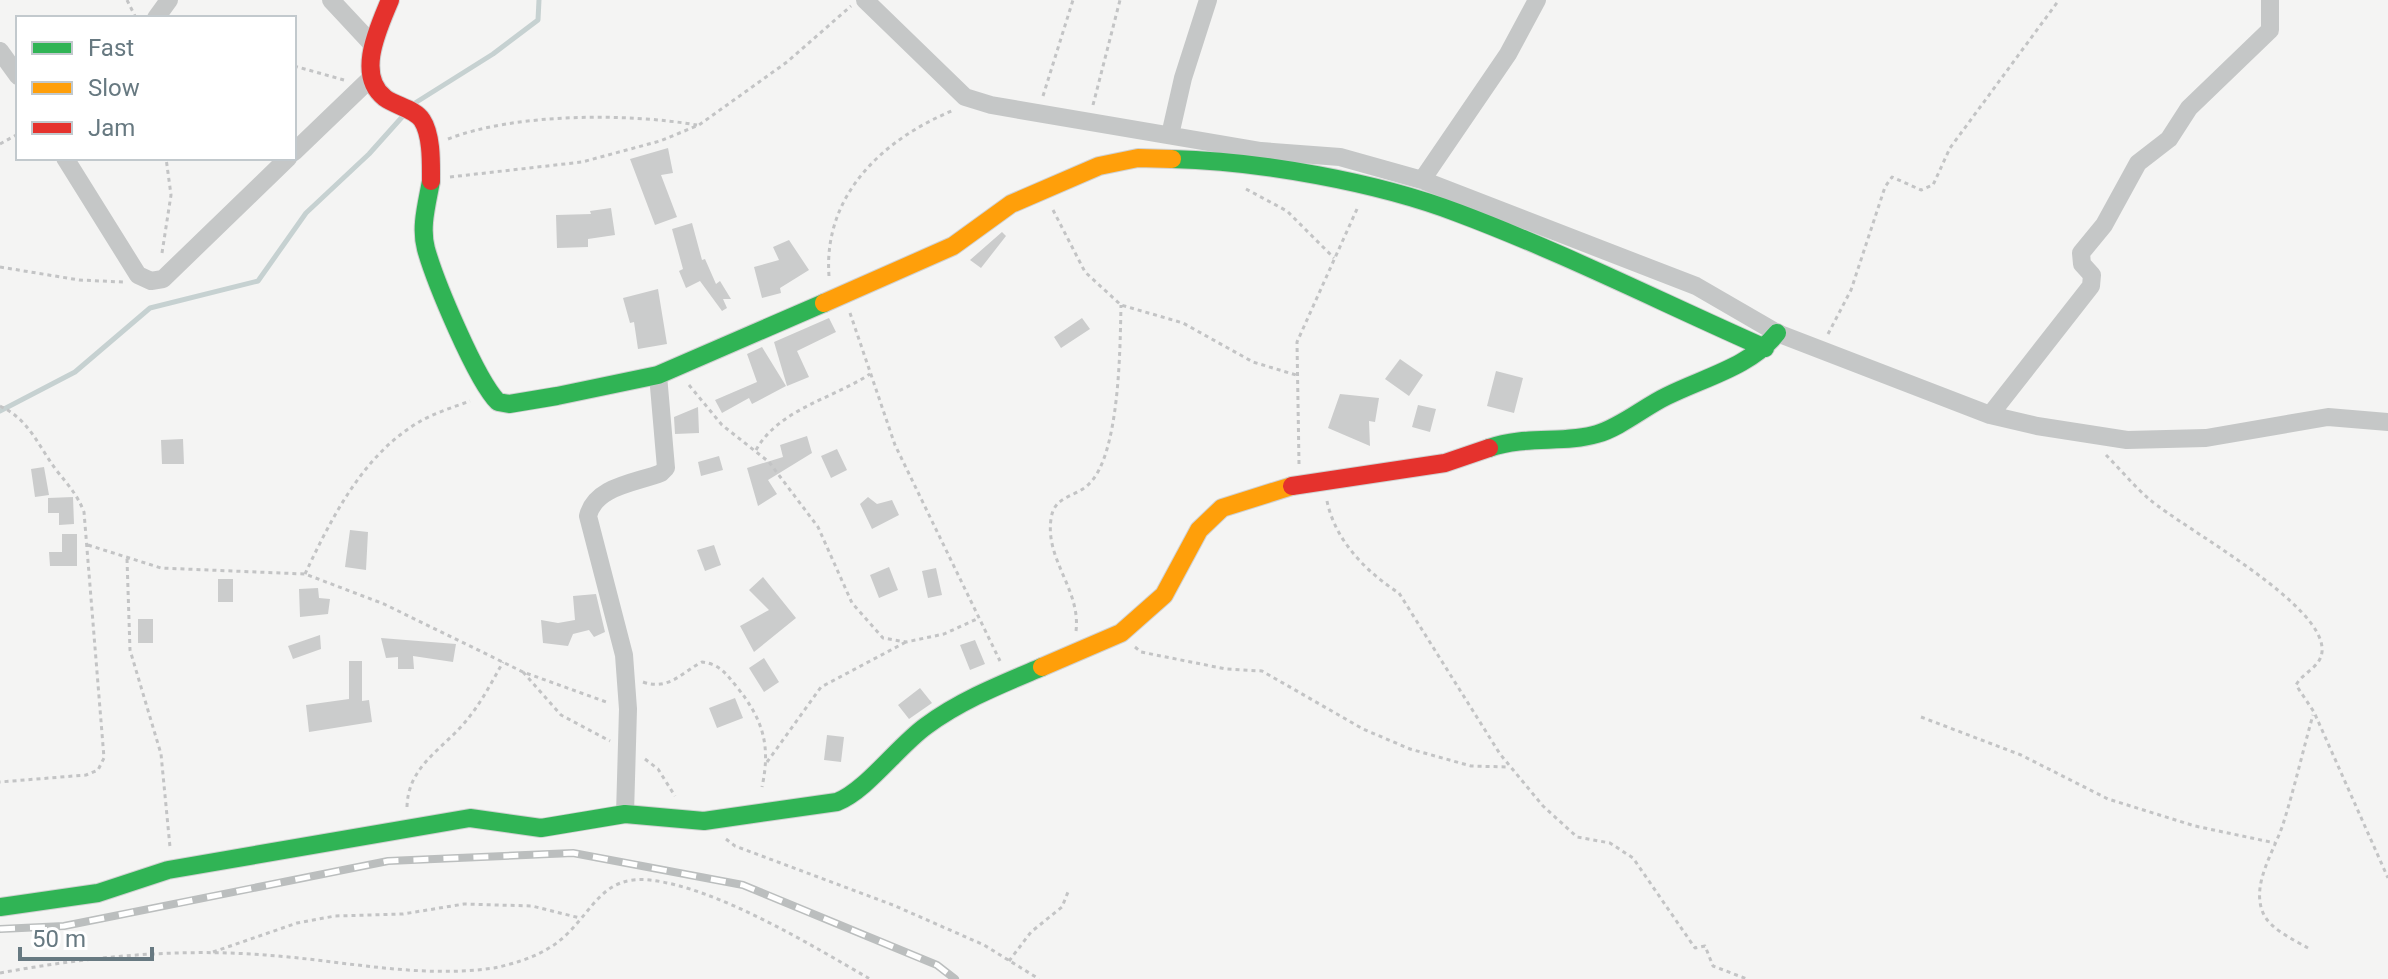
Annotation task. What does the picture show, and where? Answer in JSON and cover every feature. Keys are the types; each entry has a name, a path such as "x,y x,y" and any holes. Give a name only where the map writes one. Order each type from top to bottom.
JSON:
{"street":[{"path":"331,0 372,44"},
{"path":"296,150 367,81 372,44 390,0"},
{"path":"865,0 965,97 1261,151 1340,157 1422,180 1696,286 1771,340"},
{"path":"1170,135 1183,78 1208,0"},
{"path":"1422,180 1508,54 1537,0"},
{"path":"1990,415 2091,286 2092,275 2082,264 2081,253 2104,225 2127,179 2138,163 2169,139 2189,108 2270,30 2270,0"},
{"path":"0,51 16,73"},
{"path":"367,81 383,97 421,117 429,146 431,179 423,223 426,249 489,393 498,402 509,404 667,371 953,246 984,227 1011,204 1041,189 1099,166 1138,158 1212,160 1367,187 1457,212 1771,340 1821,348 1990,415 2127,440 2206,438 2328,417 2388,422"},
{"path":"66,160 138,275 157,280 286,160"},
{"path":"0,907 98,893 168,870 470,818 541,828 625,814 704,821 837,802 853,796 870,775 925,726 1008,679 1121,633 1164,595 1199,530 1222,508 1245,498 1292,486 1445,463 1511,440 1597,434 1667,396 1734,367 1771,340"},
{"path":"625,814 628,709 624,655 588,516 590,505 603,494 661,473 666,468 667,371"}],"path":[{"path":"431,179 582,162 660,141 699,125 787,62 859,0"},
{"path":"1039,111 1073,0"},
{"path":"1090,121 1120,0"},
{"path":"1821,348 1851,290 1885,187 1892,177 1921,190 1933,185 1950,148 2059,0"},
{"path":"296,66 367,81"},
{"path":"977,101 895,140 857,178 838,208 828,263 837,297 871,373 895,445 1008,679"},
{"path":"429,146 495,126 589,118 699,125"},
{"path":"0,267 79,280 157,280 171,195 166,160"},
{"path":"1292,486 1299,462 1297,342 1367,187"},
{"path":"1244,188 1287,211 1334,258"},
{"path":"1041,189 1070,238 1085,272 1121,305 1183,323 1253,362 1296,375"},
{"path":"1070,653 1078,618 1074,597 1051,545 1050,522 1053,508 1089,484 1111,436 1121,305"},
{"path":"667,371 722,425 756,450 818,527 852,603 883,638 906,642"},
{"path":"756,450 767,429 800,410 845,391 871,373"},
{"path":"305,574 364,470 384,450 420,421 489,393"},
{"path":"0,406 24,422 56,470 76,492 84,512 102,706 102,766 86,775 0,782"},
{"path":"2087,435 2149,499 2292,600 2316,632 2323,650 2318,664 2300,677 2296,685 2301,698 2314,712 2388,878"},
{"path":"1323,481 1334,528 1375,578 1399,593 1511,767 1543,806 1577,837 1610,843 1633,858 1695,948 1705,946 1713,966 1747,979"},
{"path":"88,545 127,559 195,572 305,574 384,604 523,672 628,709"},
{"path":"127,559 130,650 161,754 168,800 168,870"},
{"path":"767,762 821,687 906,642 944,634 979,618"},
{"path":"1121,633 1141,652 1226,669 1262,671 1363,729 1410,749 1471,766 1511,767"},
{"path":"624,655 637,680 649,685 676,680 702,662 723,669 759,716 767,762 758,811"},
{"path":"408,827 407,804 413,778 423,763 467,721 503,662"},
{"path":"523,672 561,715 576,726 627,749 658,769 679,802"},
{"path":"2308,948 2275,927 2264,915 2260,895 2265,867 2314,712"},
{"path":"1921,717 2021,755 2108,799 2195,826 2275,843"},
{"path":"704,821 735,846 893,905 984,945 1039,979"},
{"path":"0,973 70,960 209,953 465,972 495,968 548,949 604,892 626,879 688,889 732,907 806,942 870,979"},
{"path":"1009,961 1031,932 1062,907 1068,892"},
{"path":"209,953 297,923 335,916 403,914 464,904 532,906 580,918"}],"building":[{"path":"668,148 673,173 661,175 677,217 655,225 630,159"},
{"path":"611,208 615,235 588,239 588,247 557,248 556,215 591,214 590,211"},
{"path":"692,223 702,260 705,259 716,284 720,281 731,299 723,299 727,308 722,311 700,281 686,288 679,271 683,269 672,229"},
{"path":"1002,232 1006,236 981,268 970,260"},
{"path":"789,240 809,270 780,288 781,293 762,298 754,267 779,260 773,247"},
{"path":"658,289 667,344 638,349 634,322 630,323 623,298"},
{"path":"829,318 836,332 797,351 809,377 787,386 774,342"},
{"path":"1082,318 1090,329 1061,348 1054,337"},
{"path":"762,347 786,386 752,404 749,398 722,413 715,400 757,382 747,354"},
{"path":"1400,359 1423,375 1409,396 1385,379"},
{"path":"1496,371 1523,378 1514,413 1487,406"},
{"path":"1340,394 1379,398 1375,422 1369,421 1370,446 1328,428"},
{"path":"1418,405 1436,409 1430,432 1412,427"},
{"path":"698,407 699,433 675,434 674,417"},
{"path":"807,436 812,453 768,480 777,494 758,506 747,468 783,457 780,445"},
{"path":"183,439 184,464 162,464 161,440"},
{"path":"837,449 847,470 831,478 821,456"},
{"path":"719,456 723,470 701,476 698,462"},
{"path":"44,467 49,495 35,497 31,469"},
{"path":"73,497 74,524 59,525 59,513 48,513 48,498"},
{"path":"868,497 877,504 892,500 899,515 872,529 860,504"},
{"path":"350,530 368,532 366,570 345,567"},
{"path":"62,534 77,534 77,566 50,566 49,552 62,552"},
{"path":"714,545 721,565 705,571 697,550"},
{"path":"889,567 898,590 879,598 870,575"},
{"path":"936,568 942,595 928,598 922,571"},
{"path":"763,577 796,618 754,652 740,626 769,610 749,590"},
{"path":"218,579 233,579 233,602 218,602"},
{"path":"318,588 319,598 330,599 328,614 300,617 299,589"},
{"path":"596,594 605,632 594,637 589,630 573,634 568,646 543,643 541,620 558,623 575,620 573,596"},
{"path":"138,619 153,619 153,643 138,643"},
{"path":"320,635 321,649 293,659 288,646"},
{"path":"381,638 456,644 453,662 413,656 414,669 398,669 398,657 386,658"},
{"path":"975,640 985,664 970,670 960,645"},
{"path":"764,658 779,682 764,692 749,668"},
{"path":"349,661 362,661 362,701 369,700 372,722 309,732 306,705 349,699"},
{"path":"920,688 932,703 909,719 898,705"},
{"path":"735,698 743,718 717,728 709,708"},
{"path":"827,735 844,737 841,762 824,760"}],"waterway":[{"path":"415,103 493,54 538,20 539,0"},
{"path":"0,411 75,372 150,308 258,281 306,213 369,154 403,116"}],"railway":[{"path":"0,929 64,926 388,861 573,853 743,885 937,965 955,979"}],"traffic: fast":[{"path":"1172,159 1242,164 1317,175 1426,202 1536,244 1765,348"},
{"path":"431,181 424,224 426,249 468,352 498,402 509,404 557,396 658,375 824,303"},
{"path":"1489,448 1517,442 1571,439 1606,431 1667,396 1754,355 1777,333"},
{"path":"0,907 98,893 168,870 470,818 541,828 625,814 704,821 837,802 859,788 915,735 939,717 982,693 1042,667"}],"traffic: slow":[{"path":"824,303 953,246 1011,204 1099,166 1138,158 1172,159"},
{"path":"1042,667 1121,633 1164,595 1199,530 1222,508 1292,486"}],"traffic: jam":[{"path":"390,0 372,50 372,77 385,98 415,113 422,120 429,141 431,181"},
{"path":"1292,486 1445,463 1489,448"}]}
